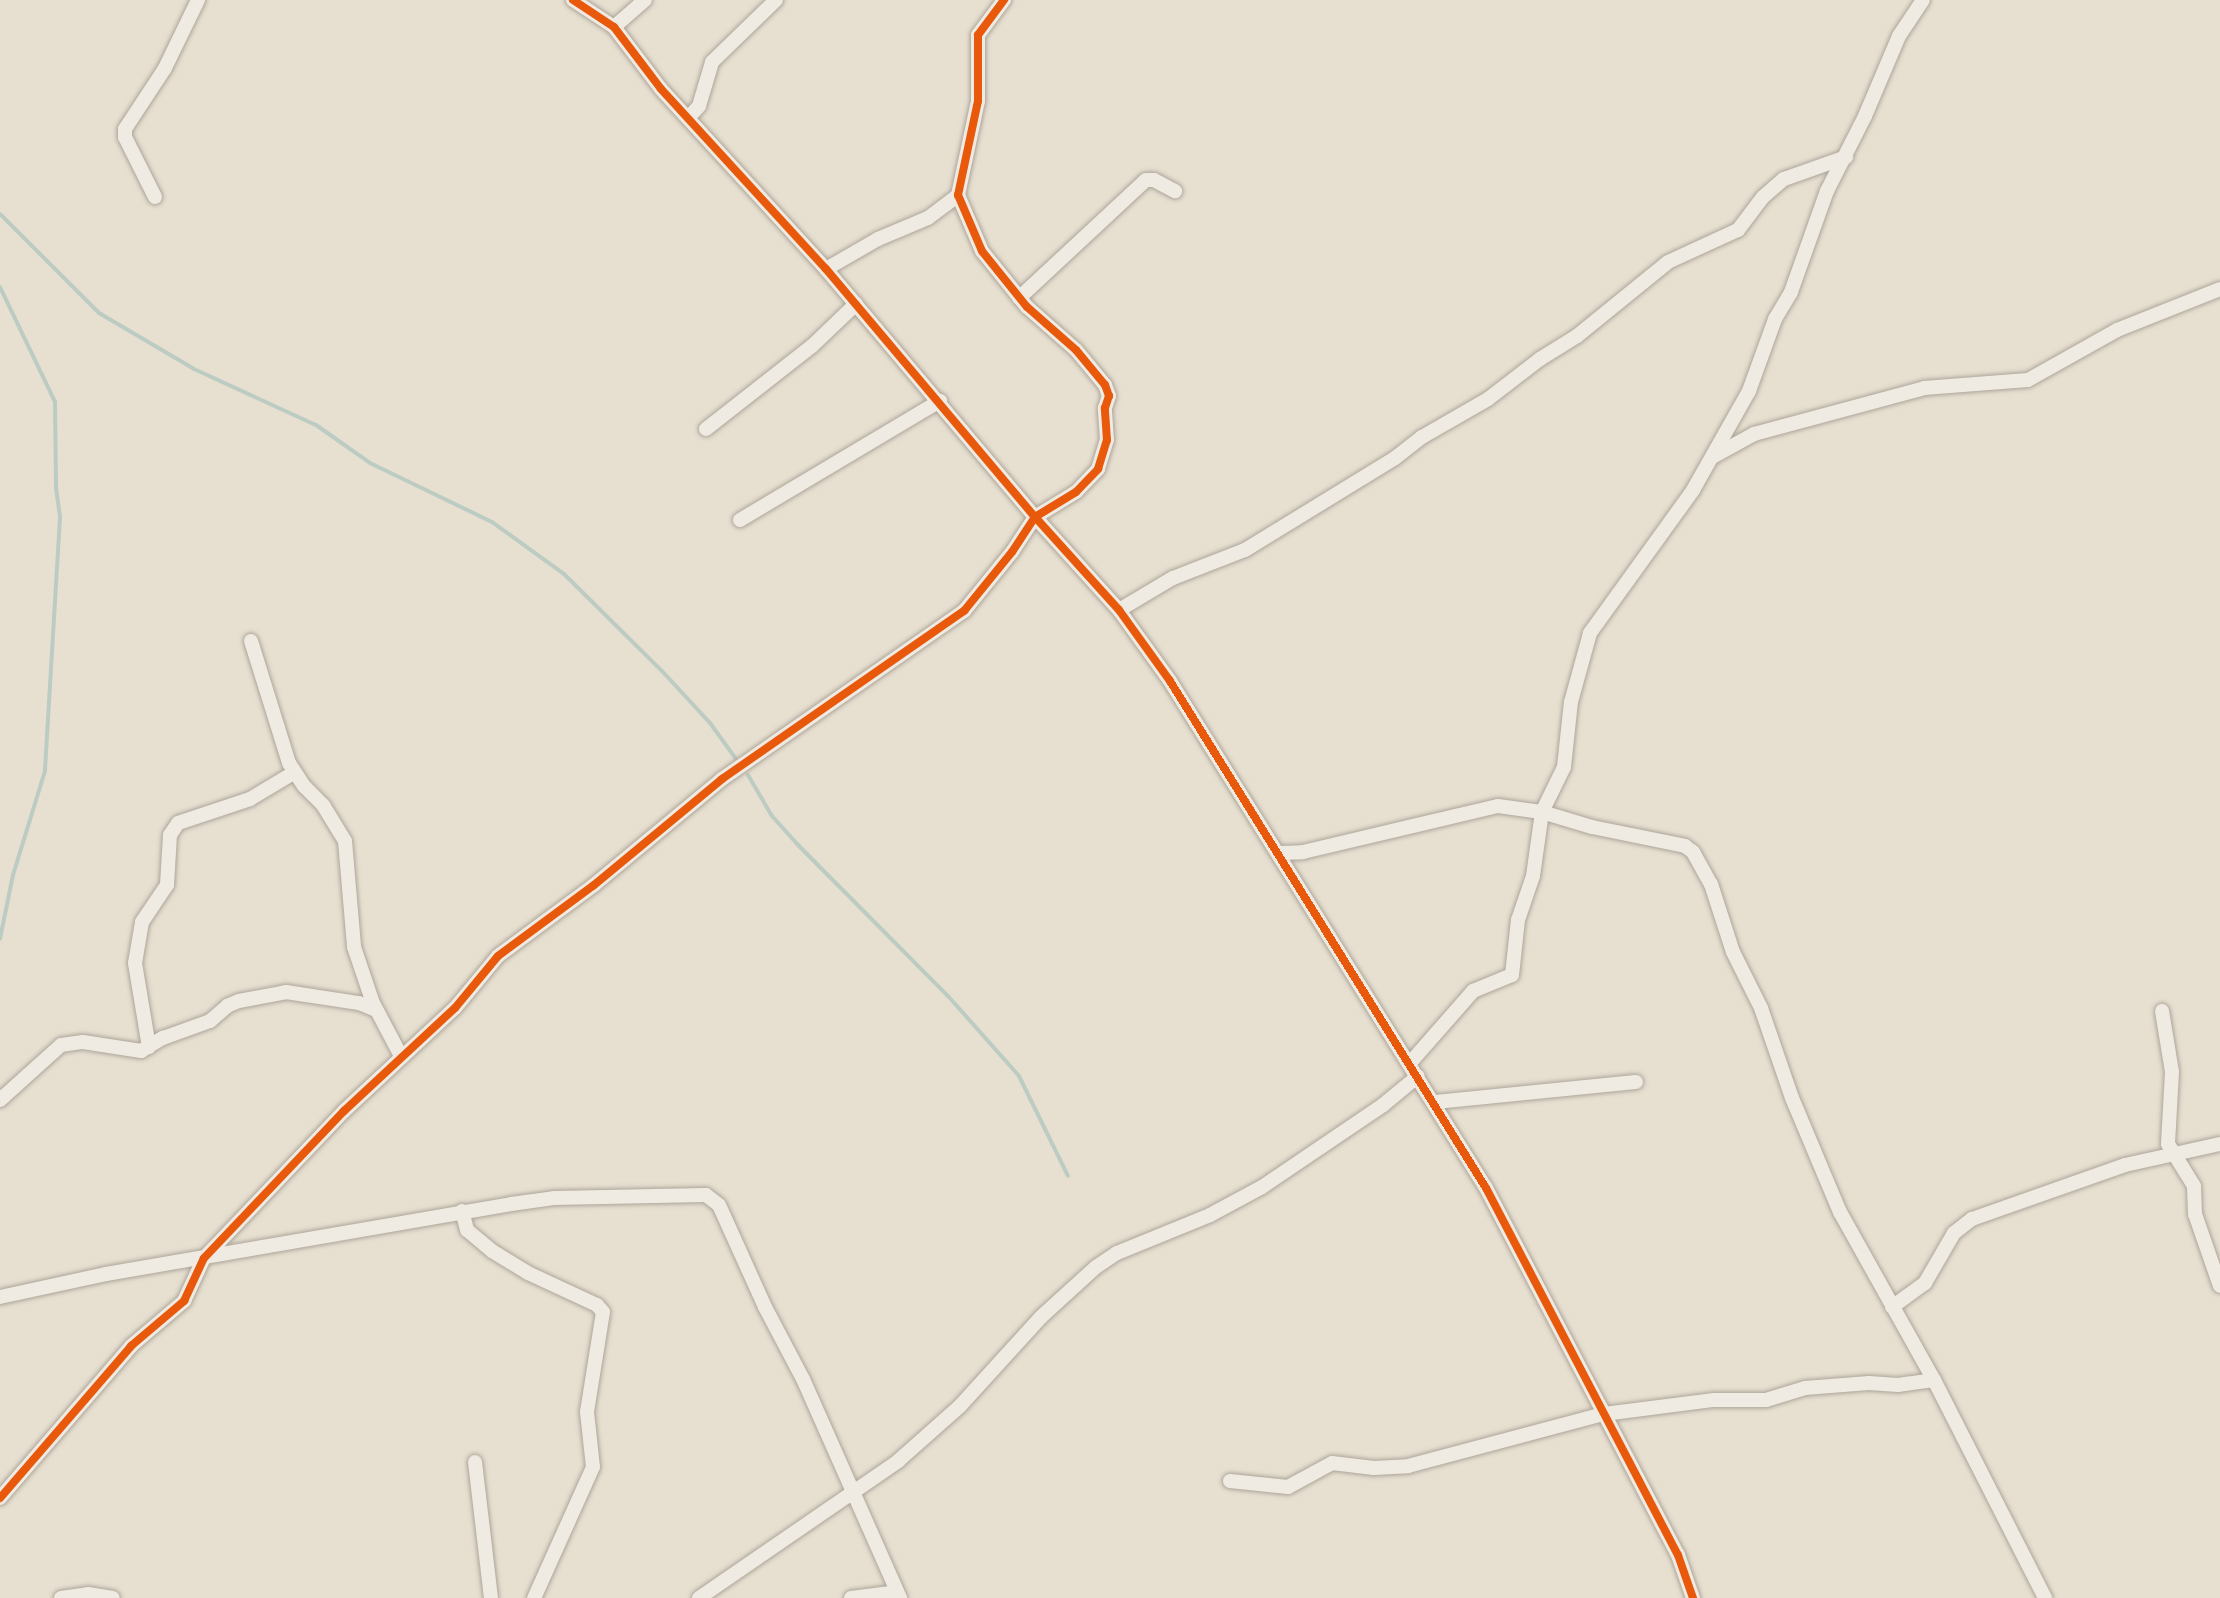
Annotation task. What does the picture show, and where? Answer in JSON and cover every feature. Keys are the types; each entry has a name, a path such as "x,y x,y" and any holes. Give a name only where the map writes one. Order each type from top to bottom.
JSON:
{"street":[{"path":"155,197 125,137 125,129 165,68 198,0"},
{"path":"573,0 614,27 644,70 826,269 1035,517 1119,610 1170,681 1280,853 1339,957 1435,1102 1486,1188 1678,1555 1693,1598"},
{"path":"614,27 645,0"},
{"path":"688,118 699,106 712,62 776,0"},
{"path":"0,1498 131,1346 184,1301 204,1258 401,1056 455,1008 498,956 594,885 722,779 964,611 1012,552 1035,517 1076,492 1098,469 1106,450 1105,408 1109,396 1105,385 1085,360 1019,298 982,251 958,195 978,101 978,35 1004,0"},
{"path":"1410,1063 1473,991 1512,975 1518,920 1533,876 1542,812 1564,767 1571,702 1590,633 1714,456 1757,374 1775,319 1791,292 1807,240 1899,36 1923,0"},
{"path":"1119,610 1173,578 1245,550 1395,458 1577,336 1668,262 1738,230 1763,197 1784,179 1846,157"},
{"path":"1019,298 1146,180 1154,180 1175,191"},
{"path":"826,269 858,248 928,218 958,195"},
{"path":"1714,456 1754,434 1924,388 2028,380 2117,330 2220,289"},
{"path":"706,429 830,331 856,304"},
{"path":"740,520 940,401"},
{"path":"251,641 295,772 323,805 345,841 354,947 376,1010 401,1056"},
{"path":"149,1047 135,963 142,922 167,885 170,835 178,823 250,799 295,772"},
{"path":"1280,853 1303,852 1498,806 1542,812 1592,827 1685,846 1699,859 1733,952 1761,1008 1792,1098 1840,1212 1934,1380 2045,1598"},
{"path":"0,1100 61,1045 83,1042 128,1051 149,1047 163,1038 210,1021 230,1004 269,994 286,992 350,1001 376,1010"},
{"path":"2162,1011 2172,1072 2168,1144 2194,1186 2195,1214 2220,1286"},
{"path":"699,1598 898,1461 960,1406 1041,1317 1096,1267 1117,1253 1210,1215 1262,1187 1383,1105 1418,1076"},
{"path":"1435,1102 1636,1082"},
{"path":"1892,1307 1925,1283 1954,1233 1972,1219 2125,1165 2220,1144"},
{"path":"0,1297 462,1211 554,1198 689,1193 714,1198 803,1379 898,1595 851,1598"},
{"path":"462,1211 467,1230 492,1251 528,1273 597,1305 603,1312 587,1412 593,1467 534,1598"},
{"path":"1230,1481 1288,1487 1332,1463 1374,1468 1408,1466 1604,1414 1714,1400 1766,1400 1805,1388 1869,1383 1898,1385 1934,1380"},
{"path":"475,1462 491,1598"},
{"path":"61,1598 88,1594 113,1598"}],"waterway":[{"path":"0,214 99,313 194,369 316,425 370,463 492,522 564,574 662,671 710,723 736,759"},
{"path":"0,287 55,402 56,488 60,517 45,771 13,875 0,939"},
{"path":"748,775 772,816 797,844 948,996 1019,1076 1068,1176"}],"cycle path":[{"path":"573,0 614,27 661,89 826,269 1035,517 1119,610 1170,681 1486,1188 1678,1555 1693,1598"},
{"path":"0,1498 131,1346 184,1301 204,1258 344,1111 455,1008 498,956 594,885 722,779 964,611 1012,552 1035,517 1076,492 1098,469 1107,440 1105,408 1109,396 1105,385 1076,350 1027,307 982,251 958,195 978,101 978,35 1004,0"}]}
